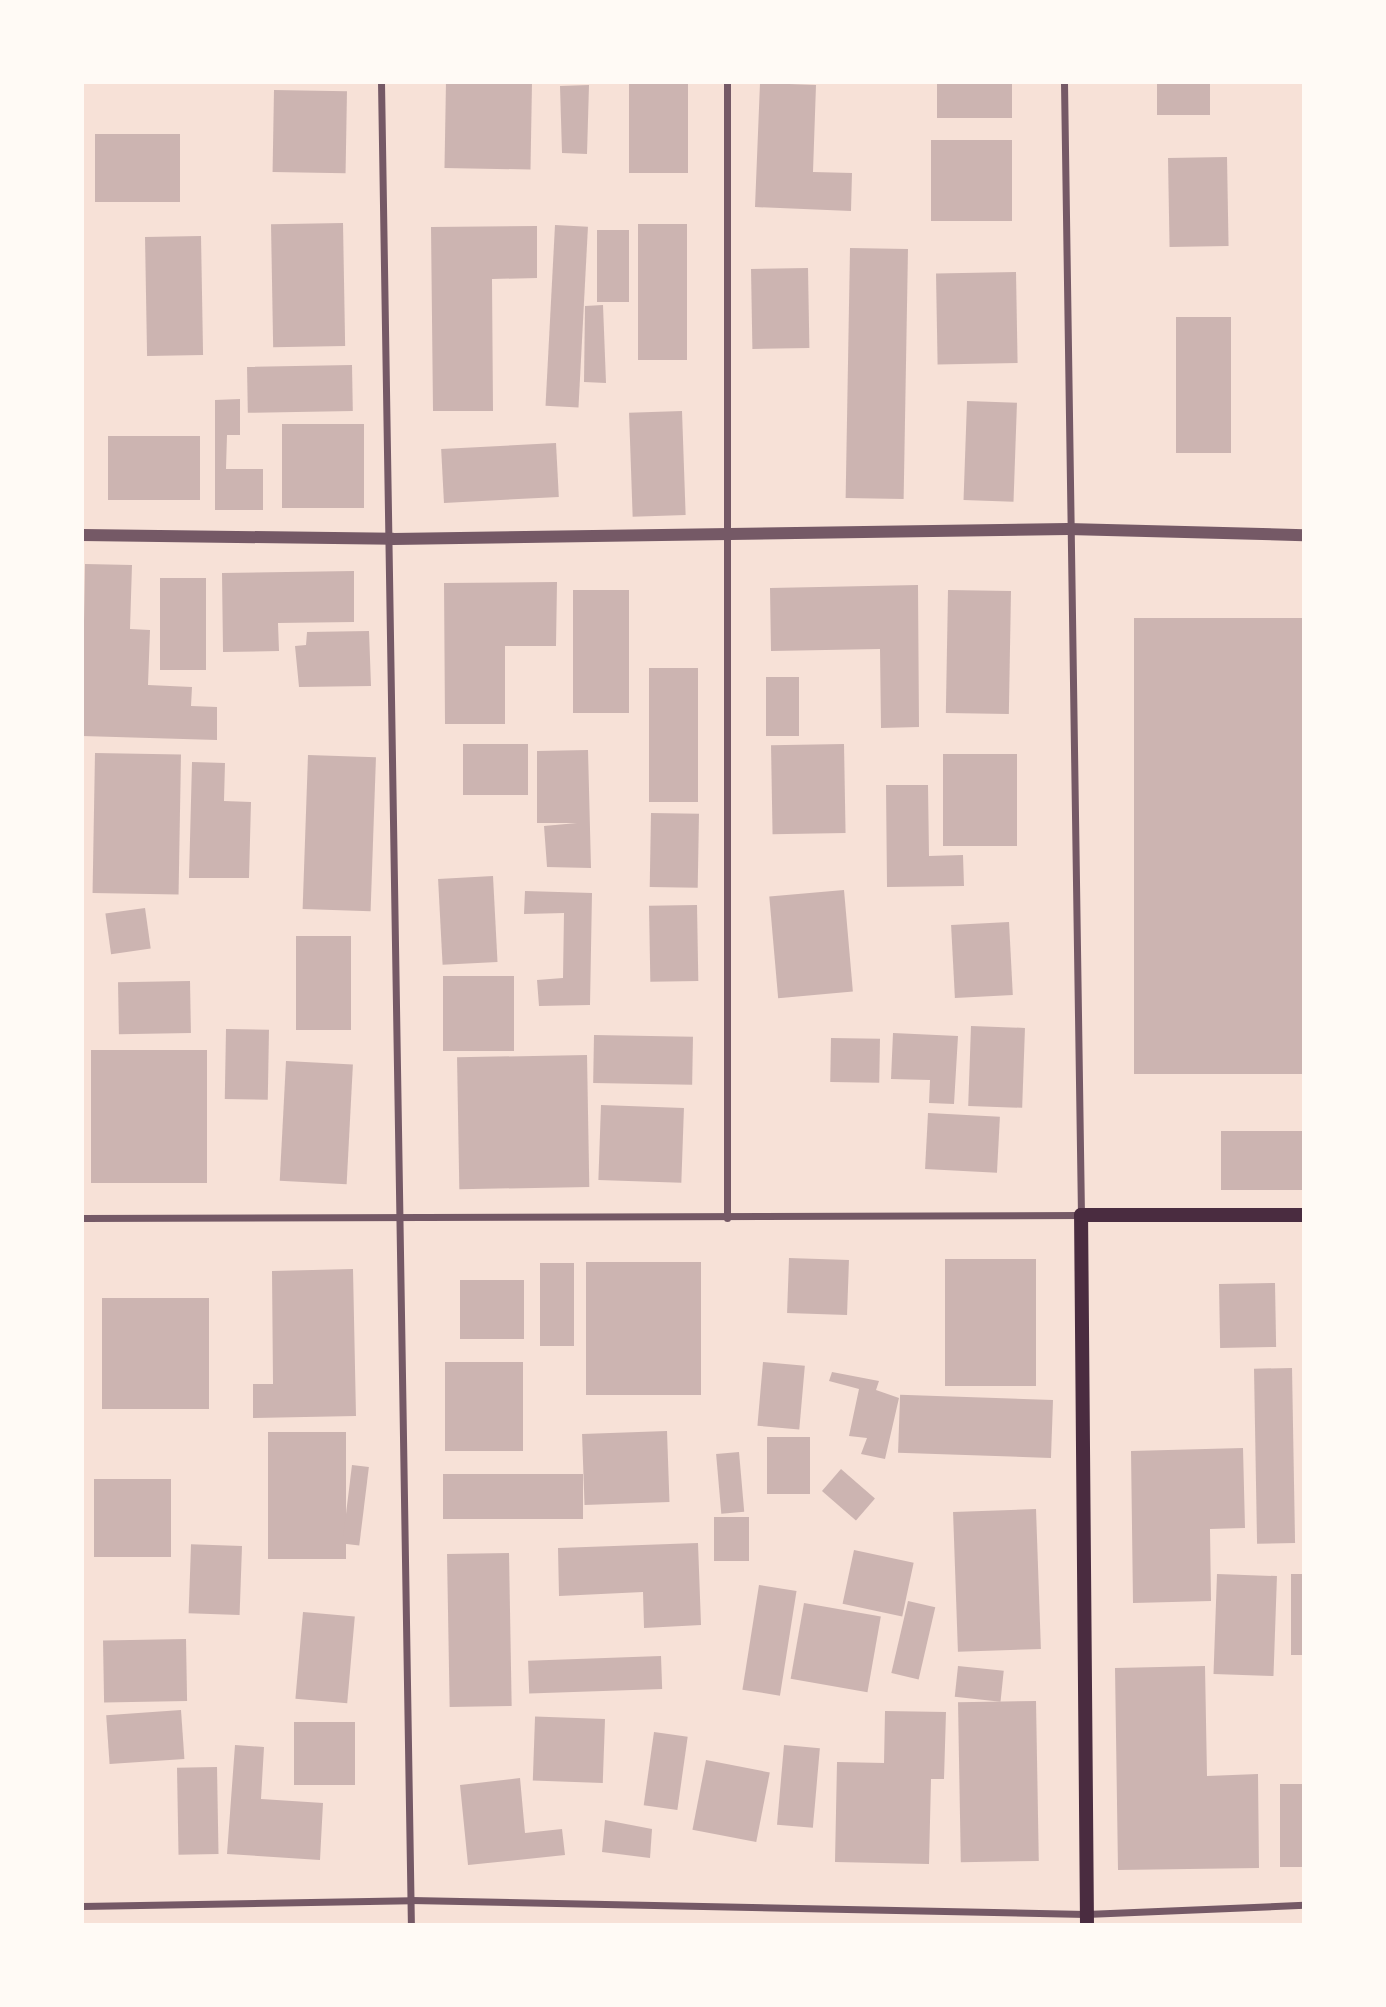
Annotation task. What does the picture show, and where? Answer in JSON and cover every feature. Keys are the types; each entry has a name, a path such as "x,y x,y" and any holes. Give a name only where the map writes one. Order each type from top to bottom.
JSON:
{"main road":[{"path":"1086,1920 1081,1215 1304,1215"}],"street":[{"path":"381,82 393,539 411,1925"},
{"path":"727,82 727,1219"},
{"path":"82,1218 727,1219 1081,1215 1068,528 1064,82"},
{"path":"82,535 393,539 727,536 1068,528 1304,535"},
{"path":"82,1906 411,1900 1086,1920 1304,1905"}],"building":[{"path":"446,82 532,84 530,169 444,168"},
{"path":"629,82 688,82 688,173 629,173"},
{"path":"937,82 1012,82 1012,118 937,118"},
{"path":"1157,82 1210,82 1210,115 1157,115"},
{"path":"760,83 816,85 813,172 852,173 851,211 755,207"},
{"path":"589,85 587,154 562,153 560,86"},
{"path":"274,90 347,91 346,173 273,172"},
{"path":"95,134 180,134 180,202 95,202"},
{"path":"931,140 1012,140 1012,221 931,221"},
{"path":"1227,157 1229,246 1170,247 1168,158"},
{"path":"343,223 345,346 273,347 271,224"},
{"path":"638,224 687,224 687,360 638,360"},
{"path":"555,225 588,227 578,407 546,406"},
{"path":"537,226 537,278 492,279 493,411 433,411 431,227"},
{"path":"597,230 629,230 629,302 597,302"},
{"path":"201,236 203,355 147,356 145,237"},
{"path":"850,248 908,249 904,499 846,498"},
{"path":"808,268 809,348 752,349 751,269"},
{"path":"1016,272 1018,363 938,364 936,273"},
{"path":"603,305 606,383 584,382 585,306"},
{"path":"1176,317 1231,317 1231,453 1176,453"},
{"path":"352,365 353,411 248,413 247,367"},
{"path":"240,399 240,435 227,435 226,469 263,469 263,510 215,510 215,400"},
{"path":"967,401 1017,403 1014,502 964,500"},
{"path":"682,411 686,515 633,517 629,413"},
{"path":"282,424 364,424 364,508 282,508"},
{"path":"108,436 200,436 200,500 108,500"},
{"path":"556,443 559,497 444,503 441,449"},
{"path":"85,564 132,565 130,629 150,630 148,685 192,687 191,706 217,707 217,740 82,736"},
{"path":"354,571 354,622 278,623 279,651 223,652 222,573"},
{"path":"160,578 206,578 206,670 160,670"},
{"path":"557,582 556,646 505,646 505,724 445,724 444,583"},
{"path":"918,585 919,727 881,728 880,649 771,651 770,588"},
{"path":"573,590 629,590 629,713 573,713"},
{"path":"948,590 1011,591 1009,714 946,713"},
{"path":"1134,618 1304,618 1304,1074 1134,1074"},
{"path":"369,631 371,686 299,687 295,646 306,645 307,632"},
{"path":"649,668 698,668 698,802 649,802"},
{"path":"766,677 799,677 799,736 766,736"},
{"path":"463,744 528,744 528,795 463,795"},
{"path":"844,744 846,833 773,834 771,745"},
{"path":"588,750 591,868 547,867 544,826 577,823 537,823 537,751"},
{"path":"95,753 181,755 179,894 93,893"},
{"path":"943,754 1017,754 1017,846 943,846"},
{"path":"308,755 376,757 371,911 303,909"},
{"path":"192,762 225,763 224,801 251,802 249,878 189,878"},
{"path":"886,785 928,785 929,856 963,855 964,886 887,887"},
{"path":"651,813 699,814 698,888 650,887"},
{"path":"493,876 498,962 443,965 438,879"},
{"path":"844,890 853,992 778,998 769,897"},
{"path":"525,891 592,893 590,1005 539,1006 537,980 563,978 564,913 524,914"},
{"path":"697,905 698,981 650,982 649,906"},
{"path":"145,908 151,949 111,954 105,914"},
{"path":"1009,922 1013,995 955,998 951,925"},
{"path":"296,936 351,936 351,1030 296,1030"},
{"path":"443,976 514,976 514,1051 443,1051"},
{"path":"190,981 191,1033 119,1034 118,982"},
{"path":"971,1026 1025,1028 1022,1108 968,1106"},
{"path":"226,1029 269,1030 268,1100 225,1099"},
{"path":"893,1033 958,1036 954,1104 929,1103 930,1080 891,1079"},
{"path":"594,1035 693,1037 692,1085 593,1083"},
{"path":"831,1038 880,1039 879,1083 830,1082"},
{"path":"91,1050 207,1050 207,1183 91,1183"},
{"path":"587,1055 589,1187 459,1189 457,1057"},
{"path":"286,1061 353,1065 347,1184 280,1181"},
{"path":"601,1105 684,1108 681,1183 598,1180"},
{"path":"928,1113 1000,1117 997,1173 925,1169"},
{"path":"1221,1131 1304,1131 1304,1190 1221,1190"},
{"path":"789,1258 849,1260 847,1315 787,1313"},
{"path":"945,1259 1036,1259 1036,1386 945,1386"},
{"path":"586,1262 701,1262 701,1395 586,1395"},
{"path":"540,1263 574,1263 574,1346 540,1346"},
{"path":"353,1269 356,1416 253,1418 253,1384 273,1384 272,1271"},
{"path":"460,1280 524,1280 524,1339 460,1339"},
{"path":"1275,1283 1276,1347 1220,1348 1219,1284"},
{"path":"102,1298 209,1298 209,1409 102,1409"},
{"path":"445,1362 523,1362 523,1451 445,1451"},
{"path":"763,1362 805,1366 799,1429 757,1426"},
{"path":"1292,1368 1295,1543 1257,1544 1254,1369"},
{"path":"832,1372 879,1381 876,1390 899,1398 885,1459 861,1454 867,1438 849,1436 859,1389 829,1381"},
{"path":"900,1395 1053,1400 1051,1458 898,1453"},
{"path":"667,1431 669,1502 585,1505 582,1434"},
{"path":"268,1432 346,1432 346,1559 268,1559"},
{"path":"767,1437 810,1437 810,1494 767,1494"},
{"path":"1243,1448 1245,1528 1210,1529 1211,1601 1133,1603 1131,1451"},
{"path":"739,1452 744,1512 721,1514 716,1454"},
{"path":"352,1465 369,1467 359,1545 342,1543"},
{"path":"841,1469 875,1499 856,1520 822,1491"},
{"path":"443,1474 583,1474 583,1519 443,1519"},
{"path":"94,1479 171,1479 171,1557 94,1557"},
{"path":"1036,1509 1041,1649 958,1652 953,1512"},
{"path":"714,1517 749,1517 749,1561 714,1561"},
{"path":"698,1543 701,1625 644,1628 643,1592 559,1596 558,1548"},
{"path":"191,1544 242,1546 240,1615 189,1613"},
{"path":"854,1550 914,1563 902,1616 843,1604"},
{"path":"509,1553 512,1706 450,1707 447,1554"},
{"path":"1217,1574 1277,1576 1273,1676 1214,1674"},
{"path":"1291,1574 1304,1574 1304,1655 1291,1655"},
{"path":"759,1585 797,1591 780,1696 742,1690"},
{"path":"908,1601 935,1607 919,1679 891,1673"},
{"path":"804,1603 881,1617 867,1692 791,1679"},
{"path":"303,1612 355,1617 347,1703 295,1699"},
{"path":"186,1639 187,1701 104,1702 103,1640"},
{"path":"661,1656 662,1689 529,1694 528,1661"},
{"path":"958,1666 1004,1671 1001,1702 955,1697"},
{"path":"1205,1666 1207,1776 1258,1774 1259,1868 1118,1870 1115,1668"},
{"path":"1036,1701 1039,1861 961,1862 958,1702"},
{"path":"181,1710 184,1759 110,1764 106,1715"},
{"path":"885,1711 946,1712 944,1779 931,1779 929,1864 835,1862 837,1762 884,1763"},
{"path":"535,1717 605,1719 603,1783 533,1781"},
{"path":"294,1722 355,1722 355,1785 294,1785"},
{"path":"654,1732 688,1737 677,1810 644,1805"},
{"path":"235,1745 264,1747 261,1799 323,1803 320,1860 227,1854"},
{"path":"784,1745 820,1748 813,1828 777,1825"},
{"path":"706,1760 770,1772 756,1842 692,1830"},
{"path":"217,1767 219,1854 179,1855 177,1768"},
{"path":"520,1778 525,1833 562,1829 565,1855 468,1865 460,1785"},
{"path":"1280,1784 1304,1784 1304,1867 1280,1867"},
{"path":"605,1820 652,1829 650,1858 602,1852"}]}
